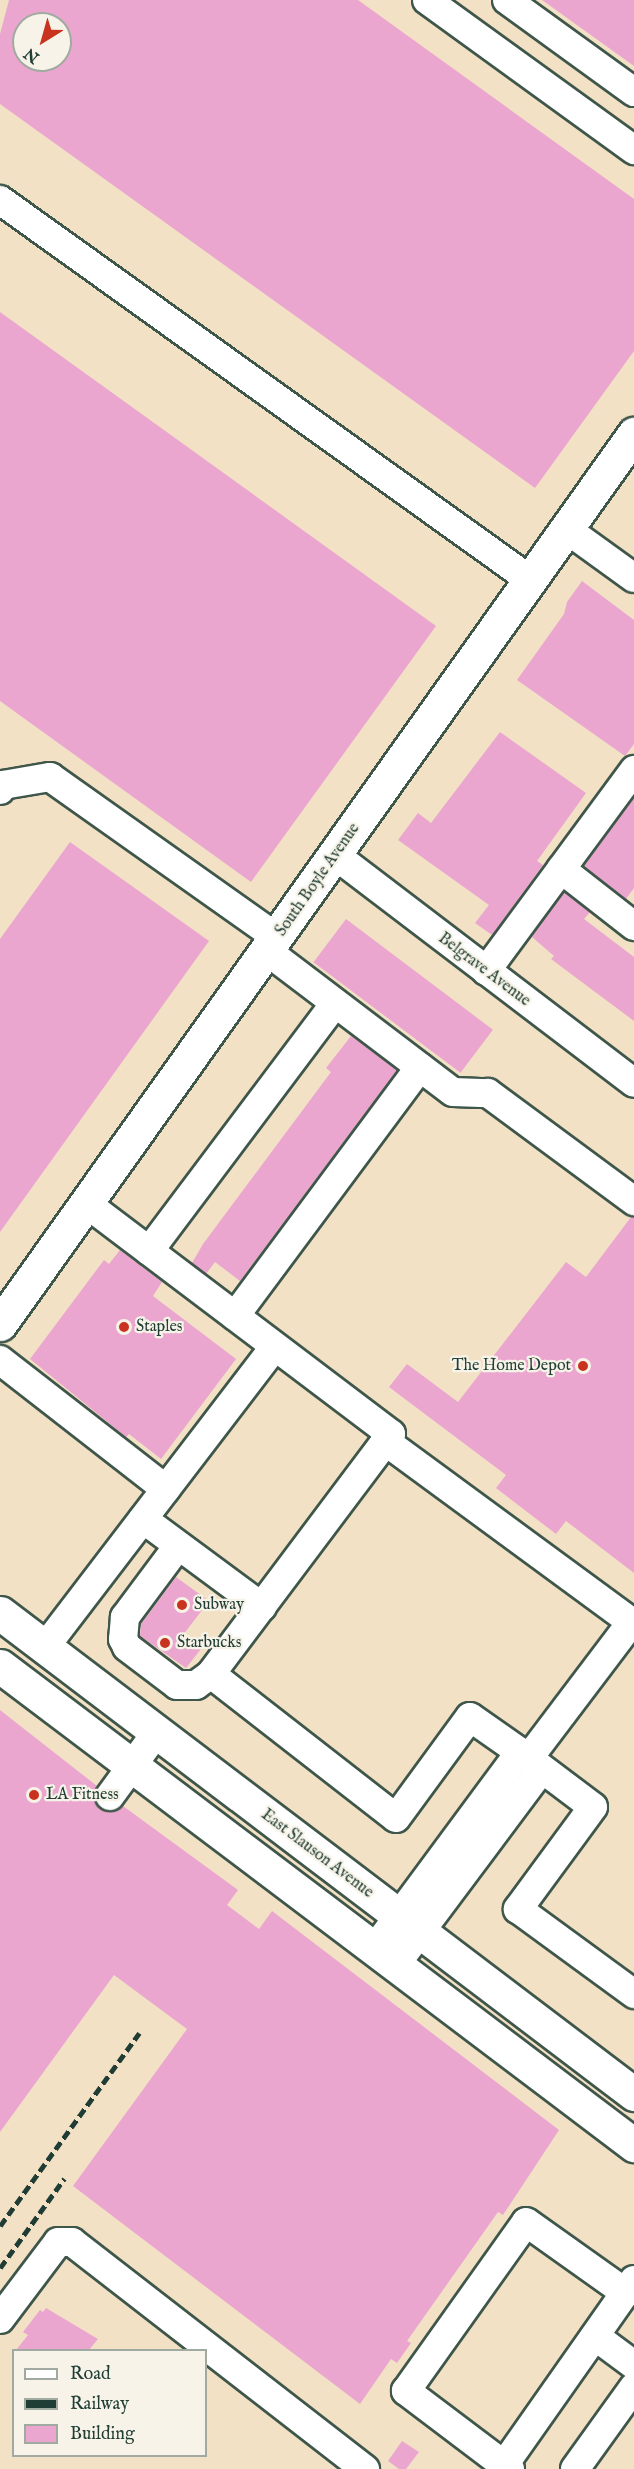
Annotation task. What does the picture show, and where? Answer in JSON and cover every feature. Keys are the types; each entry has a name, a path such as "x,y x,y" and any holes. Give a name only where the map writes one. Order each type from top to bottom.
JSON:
{"main road":[{"name":"South Boyle Avenue","path":"0,1324 634,434"},
{"name":"East Slauson Avenue","path":"0,1613 634,2094"},
{"path":"0,1666 634,2145"}],"street":[{"path":"427,0 634,150"},
{"path":"507,0 634,92"},
{"path":"0,200 529,579"},
{"path":"565,528 634,578"},
{"path":"486,971 634,770"},
{"path":"0,790 3,785 50,777 272,944 335,1003 453,1092 488,1093 634,1201"},
{"name":"Belgrave Avenue","path":"335,855 634,1083"},
{"path":"561,869 634,926"},
{"path":"149,1251 335,1003"},
{"path":"235,1316 420,1067"},
{"path":"87,1204 391,1434 211,1674 196,1685 177,1685 127,1647 123,1639 125,1617 178,1546"},
{"path":"45,1647 274,1347"},
{"path":"0,1360 166,1489"},
{"path":"386,1441 633,1623 386,1956"},
{"path":"142,1519 262,1607"},
{"path":"211,1674 396,1818 470,1717 530,1760 592,1807 518,1909 634,1994"},
{"path":"110,1796 156,1733"},
{"path":"526,2222 630,2287 595,2336 507,2467 406,2391 526,2222"},
{"path":"0,2319 58,2242 72,2242 365,2469"},
{"path":"595,2336 634,2365"},
{"path":"575,2469 634,2387"}],"building":[{"path":"9,0 358,0 634,199 634,351 535,488 0,104 0,34"},
{"path":"542,0 634,0 634,66"},
{"path":"0,312 436,626 251,882 0,701"},
{"path":"582,581 634,620 634,744 625,756 517,680 564,614 567,602"},
{"path":"500,732 586,793 537,861 543,865 492,935 475,923 489,905 398,840 418,813 431,823"},
{"path":"634,798 634,888 626,899 584,866"},
{"path":"70,842 209,941 0,1232 0,939"},
{"path":"564,892 590,912 584,919 634,957 634,1021 551,959 554,956 532,937"},
{"path":"346,919 493,1030 460,1073 314,962"},
{"path":"351,1036 397,1070 240,1281 215,1262 206,1274 192,1263 203,1244 331,1072 326,1068"},
{"name":"The Home Depot","path":"631,1217 634,1217 634,1573 566,1521 556,1534 496,1488 506,1475 389,1387 407,1364 458,1402 566,1262 586,1277"},
{"name":"Staples","path":"120,1250 162,1282 153,1296 236,1359 161,1459 129,1434 126,1437 30,1359 104,1260 109,1264"},
{"path":"176,1577 209,1601 183,1635 201,1649 186,1668 140,1636 141,1624"},
{"path":"0,1710 97,1786 94,1795 100,1809 109,1812 123,1806 238,1890 227,1905 259,1929 272,1911 559,2130 503,2215 498,2212 407,2341 411,2343 397,2363 391,2359 360,2404 73,2186 187,2029 114,1975 0,2132"},
{"path":"46,2308 98,2339 90,2349 17,2349 28,2335 23,2332 40,2310 43,2312"},
{"path":"402,2441 419,2452 406,2469 399,2469 388,2461"}],"railway":[{"path":"0,2226 139,2033"},
{"path":"0,2268 64,2179"}],"place":[{"name":"Staples","path":"124,1327"},
{"name":"The Home Depot","path":"583,1366"},
{"name":"Subway","path":"182,1605"},
{"name":"Starbucks","path":"165,1643"},
{"name":"LA Fitness","path":"34,1795"}]}
